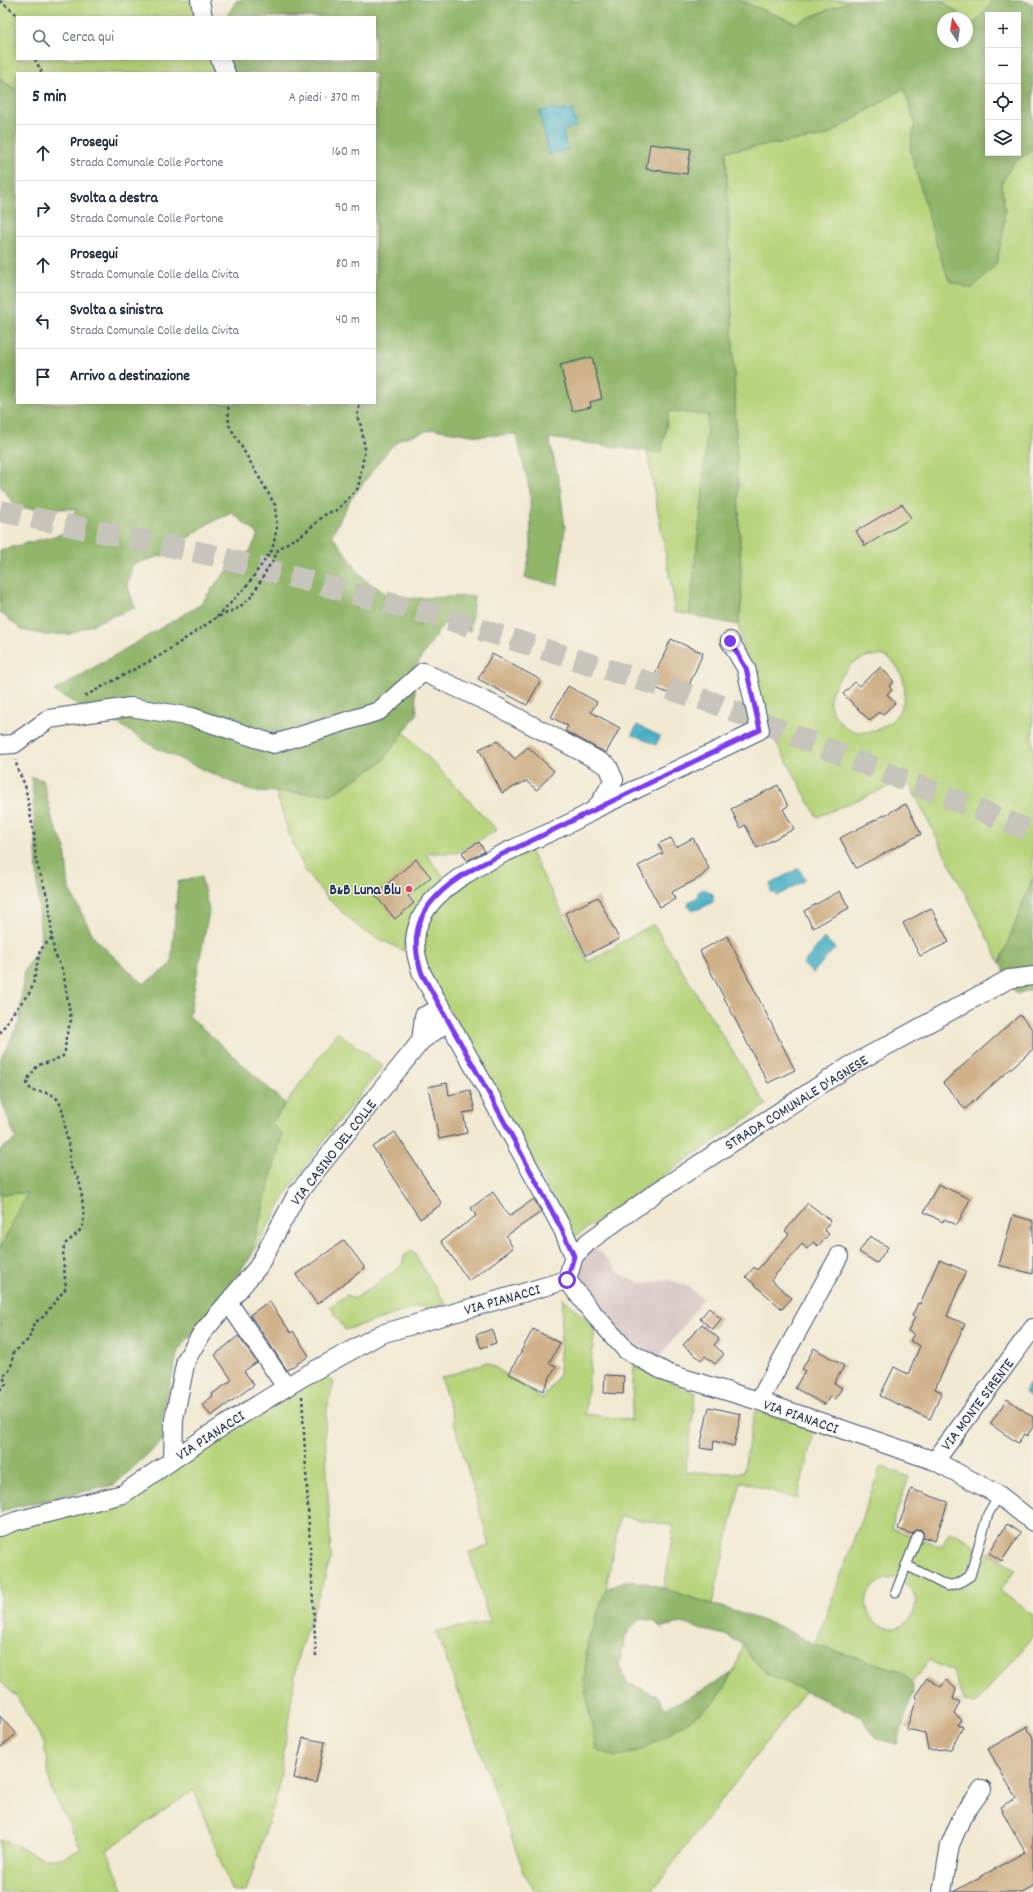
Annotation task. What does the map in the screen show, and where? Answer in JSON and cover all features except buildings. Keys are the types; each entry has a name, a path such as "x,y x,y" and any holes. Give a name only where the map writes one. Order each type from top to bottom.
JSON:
{"street":[{"path":"200,0 202,16"},
{"path":"220,60 226,72"},
{"path":"567,1280 574,1256 562,1230 442,1008 422,974 416,958 417,928 422,916 434,898 458,878 595,809 760,730 746,668 730,641"},
{"path":"7,744 49,719 130,707 192,717 274,744 379,711 423,672 496,706 608,766 614,780 595,809"},
{"name":"STRADA COMUNALE D'AGNESE","path":"574,1256 588,1242 658,1191 848,1067 1009,979 1033,976"},
{"name":"VIA CASINO DEL COLLE","path":"173,1460 174,1419 186,1360 202,1333 258,1266 297,1194 421,1041 424,1016 442,1008"},
{"path":"759,1401 839,1256"},
{"name":"VIA PIANACCI","path":"0,1527 16,1521 123,1494 286,1387 381,1334 567,1280 591,1311 626,1350 667,1373 759,1401 935,1461 999,1495 1033,1522"},
{"path":"228,1302 286,1387"},
{"name":"VIA MONTE SIRENTE","path":"935,1461 1033,1328"},
{"path":"942,1892 950,1845 962,1816 982,1789"}],"lane":[{"path":"906,1566 947,1586 959,1583 970,1576 988,1514 999,1495"},
{"path":"896,1592 918,1536"}],"path":[{"path":"0,1 19,16"},
{"path":"36,60 42,72"},
{"path":"216,618 246,587 272,550 277,528 276,504 229,425 228,404"},
{"path":"82,698 161,655 216,618 236,609 252,596 269,566 274,562 278,550 290,541 301,536 327,513 337,510 358,488 365,449 361,426 357,416 360,404"},
{"path":"0,1390 6,1384 3,1376 10,1371 12,1364 12,1353 29,1339 34,1323 43,1317 66,1288 63,1258 64,1245 83,1226 84,1221 82,1216 82,1196 79,1180 70,1164 70,1151 66,1132 65,1116 56,1097 39,1090 32,1090 27,1084 38,1065 50,1062 63,1056 71,1020 63,971 54,952 49,902 36,862 31,810 26,785 7,744"},
{"path":"0,1033 12,1014 30,992 33,985 40,950 52,938"},
{"path":"301,1378 316,1656"}],"shaded area":[{"path":"594,1246 622,1275 642,1283 669,1280 687,1286 703,1299 660,1357 644,1350 626,1339 600,1310 586,1289 581,1277 580,1265"}],"green space":[{"path":"0,0 208,0 208,16 16,16 16,60 215,60 220,72 16,72 16,89 0,78"},
{"path":"237,0 738,0 796,23 852,0 941,0 956,12 937,12 937,48 973,48 973,25 990,6 992,0 1021,0 1033,4 1033,150 1014,162 1001,184 1005,209 1003,234 996,264 972,289 949,281 936,243 910,149 915,124 904,88 826,136 726,151 742,599 738,625 689,615 702,503 708,415 669,411 661,453 549,438 560,487 565,528 558,585 525,578 531,547 530,491 516,434 479,436 433,429 400,439 389,449 349,502 332,535 365,580 394,599 474,596 470,631 444,623 413,670 417,714 382,762 332,794 251,791 156,748 117,723 82,707 54,691 200,605 221,577 251,550 258,534 232,513 209,523 193,534 171,553 133,564 127,584 135,608 70,634 45,635 22,630 0,612 0,550 66,533 76,509 17,508 0,485 0,78 16,89 16,404 376,404 376,72 220,72 215,60 376,60 376,16 227,16"},
{"path":"738,0 852,0 796,23"},
{"path":"941,0 992,0 990,6 973,25 973,12 956,12"},
{"path":"904,88 915,124 910,149 920,183 996,264 1003,234 1005,209 1001,184 1014,162 1033,150 1033,877 1000,963 907,779 817,817 763,720 738,625 742,599 726,151 826,136","holes":["868,656 884,656 893,662 899,670 904,683 904,695 901,707 895,717 886,725 876,730 863,732 850,730 843,726 832,711 830,706 830,696 840,678 852,664"]},
{"path":"669,411 708,415 702,503 689,615 674,612 674,600 647,451 661,453"},
{"path":"404,732 497,830 456,853 425,853 443,876 442,880 420,902 409,922 404,951 362,930 327,898 306,872 290,837 276,792 332,794 382,762"},
{"path":"32,777 43,780 53,822 65,848 69,889 95,939 143,984 171,965 178,882 201,876 209,911 189,1016 285,1103 272,1123 282,1135 250,1258 178,1351 162,1417 162,1441 114,1485 11,1508 0,1513 0,1249 27,1193 0,1194 0,1150 16,1139 0,1097 0,1060 19,1023 24,972 41,944"},
{"path":"529,849 588,962 653,924 766,1105 574,1237 426,968 420,946 424,927 455,888"},
{"path":"1033,877 1033,989 1016,994 1000,963"},
{"path":"337,1032 383,1066 333,1128 289,1189 250,1258 282,1135 272,1123"},
{"path":"28,1193 0,1249 0,1194"},
{"path":"412,1250 446,1304 426,1311 424,1305 345,1330 330,1306 347,1295 354,1299 402,1266 404,1256"},
{"path":"563,1298 595,1328 585,1414 631,1420 634,1366 696,1393 685,1472 743,1473 755,1411 815,1428 797,1499 741,1481 712,1604 664,1589 674,1526 620,1516 606,1589 588,1641 584,1683 615,1757 733,1673 743,1644 755,1661 770,1674 786,1683 806,1691 651,1892 535,1892 525,1875 436,1631 490,1622 469,1552 490,1546 441,1378 487,1362 543,1399 559,1374"},
{"path":"321,1373 334,1383 328,1402 325,1429 331,1559 298,1655 278,1792 246,1892 232,1892 194,1790 107,1850 124,1892 0,1892 0,1840 40,1857 49,1859 58,1859 81,1848 51,1790 44,1743 17,1697 0,1681 0,1533 104,1505"},
{"path":"881,1466 909,1477 891,1528 942,1547 949,1532 958,1535 1015,1569 1000,1591 1033,1615 1033,1637 976,1703 964,1701 953,1672 929,1660 912,1683 901,1671 815,1645","holes":["894,1578 906,1584 913,1593 916,1602 914,1612 909,1620 901,1626 891,1628 879,1625 868,1613 867,1602 870,1591 877,1583 888,1579"]},
{"path":"624,1581 647,1583 712,1604 779,1626 815,1645 901,1671 913,1684 913,1692 897,1744 877,1739 861,1717 770,1675 751,1658 743,1644 725,1635 682,1623 661,1627 653,1621 640,1618 626,1635 619,1665 627,1683 656,1695 665,1708 692,1696 733,1673 715,1702 683,1725 644,1749 615,1757 596,1749 584,1683 588,1641 606,1589"}],"water":[{"path":"554,108 559,111 572,109 577,126 563,131 567,150 549,155 539,112"},
{"path":"637,725 660,736 656,745 632,734"},
{"path":"799,868 805,880 777,896 775,893 771,892 770,884"},
{"path":"704,889 713,894 713,902 697,910 693,910 688,907 689,902 698,897 698,892"},
{"path":"824,938 835,948 813,973 803,964"},
{"path":"1032,1379 1033,1380 1033,1398 1024,1392"}],"tunnel":[{"path":"0,511 212,555 444,618 714,703 1033,832"}],"place":[{"name":"B&B Luna Blu","path":"409,889"}],"route":[{"path":"567,1280 574,1256 562,1230 492,1099 422,974 416,958 415,941 417,928 422,916 434,898 458,878 595,809 760,730 746,668 730,641"}]}
